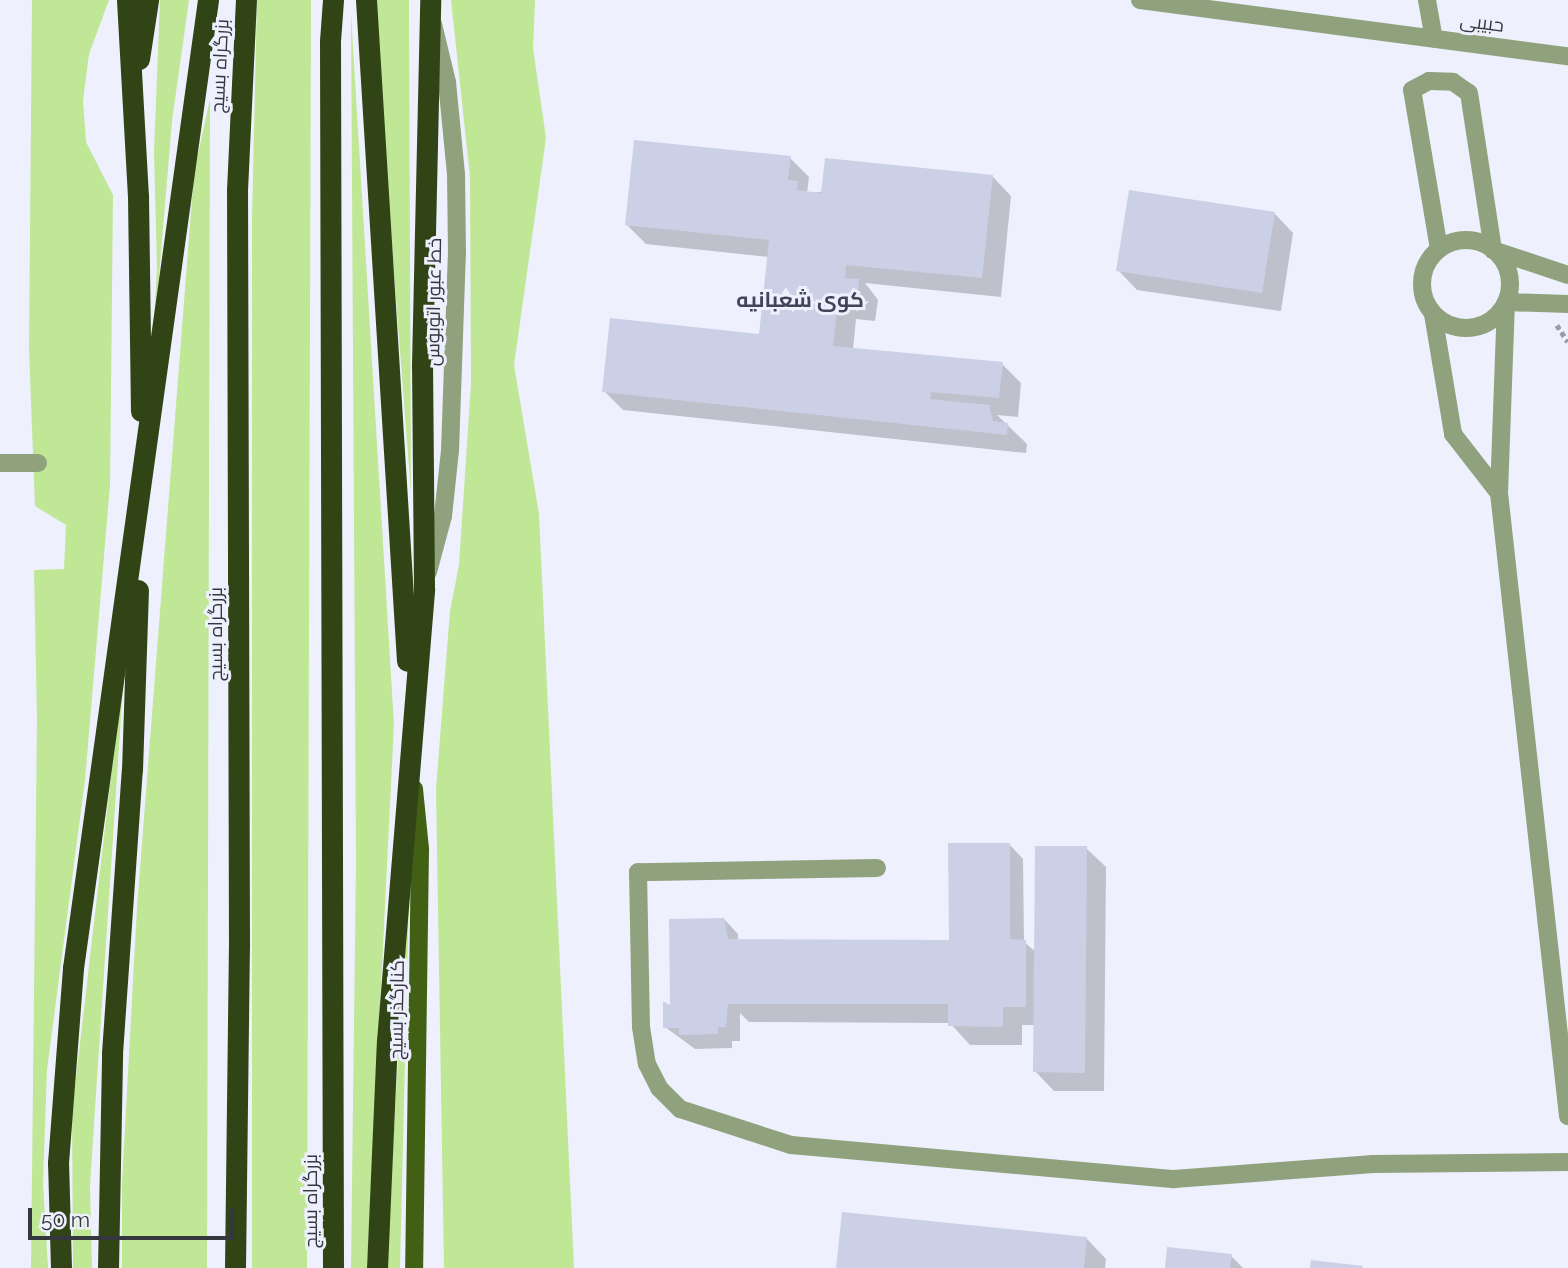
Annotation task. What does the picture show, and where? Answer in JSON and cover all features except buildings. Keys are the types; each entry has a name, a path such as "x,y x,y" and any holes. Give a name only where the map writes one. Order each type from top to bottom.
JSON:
{"highway":[{"path":"108,1268 112,1053 132,769 142,481 127,0"},
{"path":"132,110 148,0"},
{"path":"61,1268 58,1163 62,1064 208,0"},
{"name":"بزرگراه بسیج","path":"235,1268 239,945 237,190 246,0"},
{"name":"بزرگراه بسیج","path":"333,0 330,41 333,1268"},
{"path":"366,0 383,301 399,480 411,754"},
{"path":"377,1268 388,1014 424,589 422,365 430,8"}],"main road":[{"name":"کنارگذر بسیج","path":"411,754 420,849 414,1268"}],"street":[{"name":"حبیبی","path":"1140,0 1568,56"},
{"path":"1427,0 1434,38"},
{"name":"خط عبور اتوبوس","path":"424,589 443,516 450,451 457,254 456,174 447,82 430,8"},
{"path":"1439,249 1412,90 1429,81 1452,82 1469,93 1493,250 1509,274 1499,493 1568,1116"},
{"path":"1499,493 1453,434 1433,314 1423,295 1423,273 1439,249 1466,240 1568,275"},
{"path":"1433,314 1458,328 1473,328 1499,315 1506,302"},
{"path":"1506,302 1568,304"},
{"path":"0,463 38,463"},
{"path":"877,868 638,872 641,1027 647,1064 659,1088 680,1110 791,1145 1174,1179 1373,1164 1568,1162"}],"green space":[{"path":"32,0 109,0 89,54 83,101 86,142 113,195 110,485 85,780 47,1070 43,1183 48,1268 31,1268 37,719 34,570 64,569 66,525 35,506 29,350"},
{"path":"160,0 189,0 172,121 151,371 157,269 154,152"},
{"path":"257,0 311,0 307,1268 252,1268 252,218"},
{"path":"375,0 409,0 411,493 380,90"},
{"path":"451,0 535,0 533,48 546,138 514,365 539,514 574,1268 444,1268 436,789 450,611 459,565 471,384 470,177"},
{"path":"351,14 394,725 367,1268 351,1268 356,860"},
{"path":"210,99 207,1268 122,1268 122,1183 137,908 194,173"},
{"path":"125,656 90,1185 92,1268 73,1268 72,1112"},
{"path":"410,851 400,1268 386,1268"}],"district":[{"name":"کوی شعبانیه","path":"800,300"}]}
